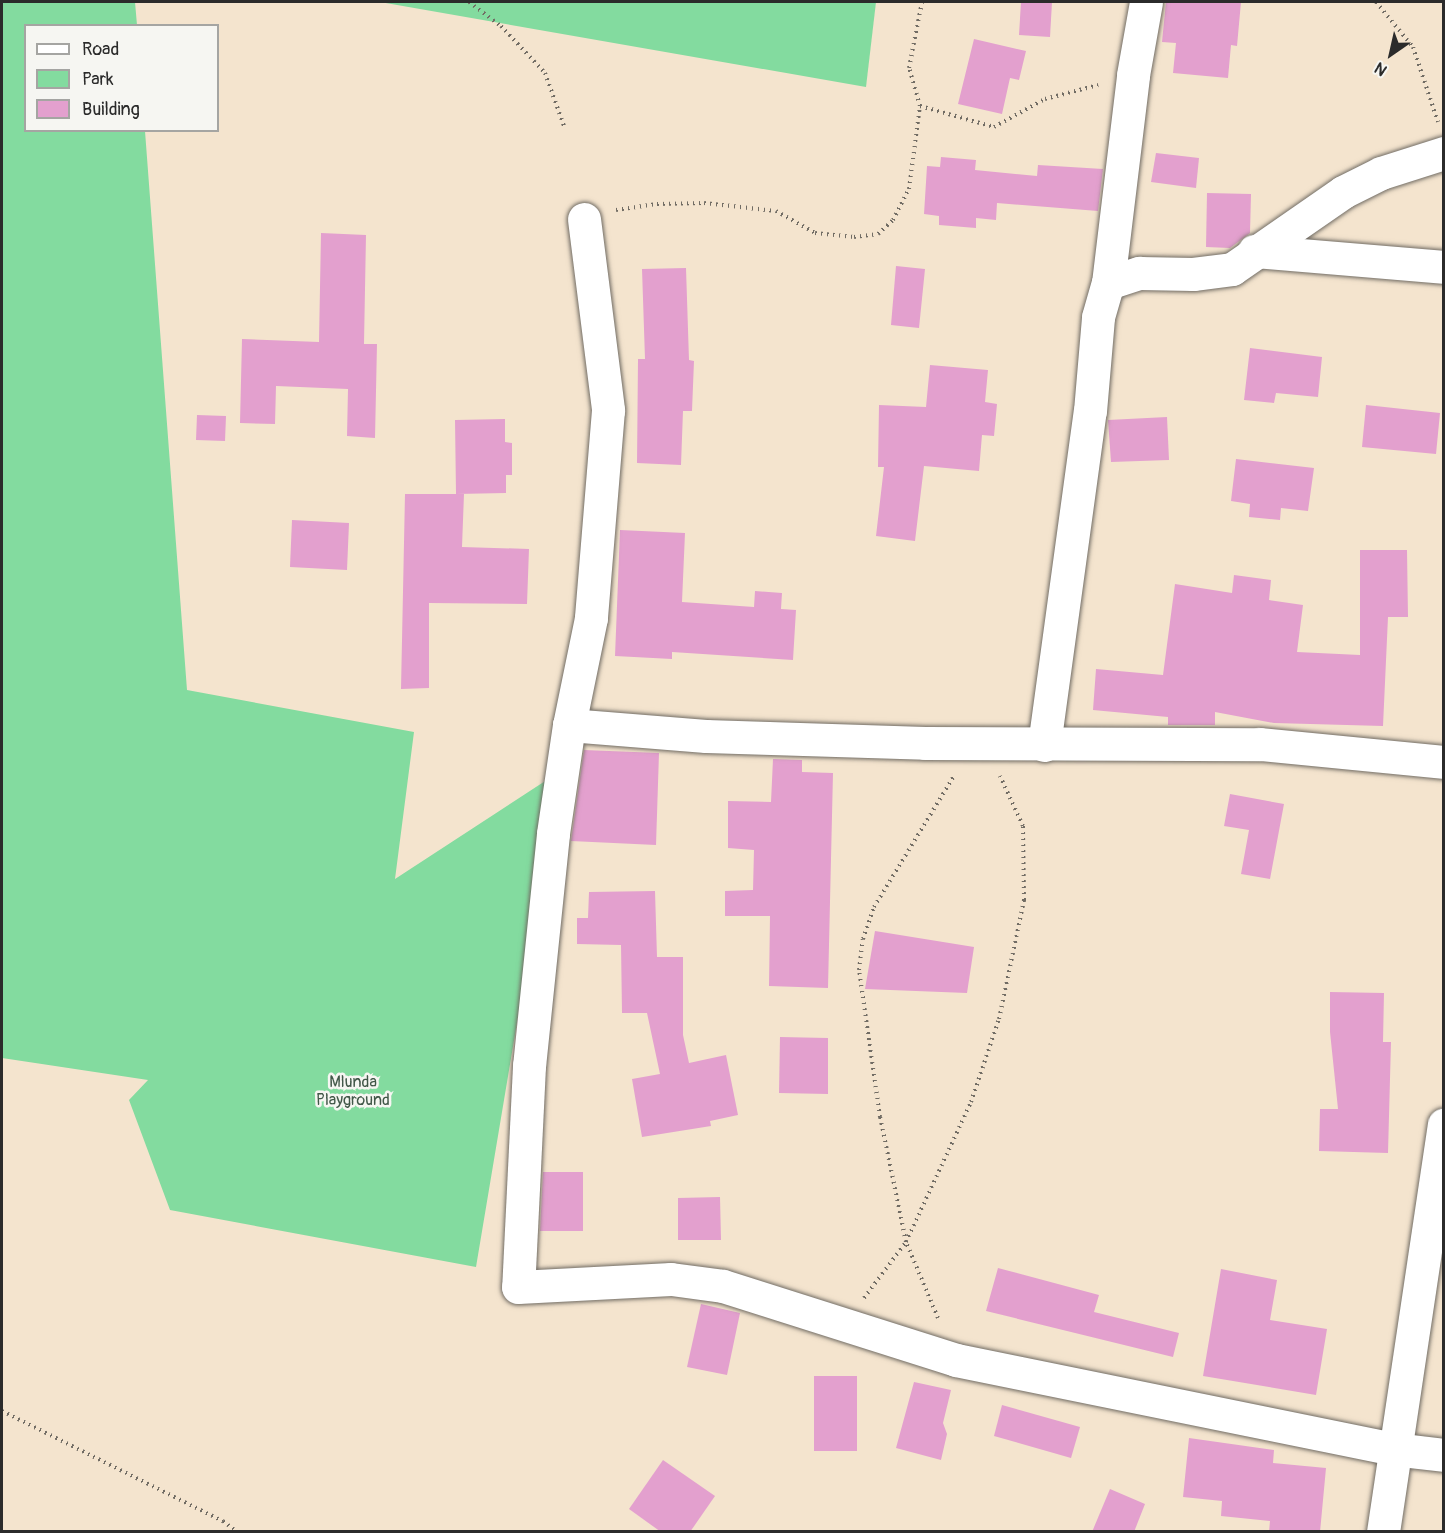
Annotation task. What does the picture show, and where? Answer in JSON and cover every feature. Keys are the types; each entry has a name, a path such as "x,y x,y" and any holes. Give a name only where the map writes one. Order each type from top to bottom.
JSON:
{"street":[{"path":"1044,745 1090,411 1098,317 1108,283 1133,75 1146,2"},
{"path":"1108,283 1139,273 1192,274 1232,269 1254,251 1343,192 1381,173 1443,153"},
{"path":"584,219 608,410 591,618 569,724 553,834 529,1066 518,1287 671,1279 723,1286 956,1360 1393,1449 1443,1455"},
{"path":"1254,251 1443,267"},
{"path":"569,724 706,736 925,743 985,741 1044,745 1260,744 1443,762"},
{"path":"1383,1532 1393,1449 1443,1125"}],"path":[{"path":"469,2 501,26 545,73 565,129"},
{"path":"584,219 657,204 704,203 776,211 815,232 854,237 878,234 893,220 909,189 920,106 909,68 922,2"},
{"path":"1377,2 1413,47 1443,134"},
{"path":"920,106 994,127 1045,99 1133,75"},
{"path":"844,1325 906,1242 986,1063 1014,957 1024,900 1023,826 985,741 962,764 926,816 874,907 863,939 859,970 880,1117 906,1242 956,1360"},
{"path":"2,1411 223,1521 237,1532"}],"green space":[{"name":"Mlunda Playground","path":"2,2 135,2 137,24 24,24 24,132 145,132 187,690 414,732 395,879 559,772 476,1267 170,1210 129,1100 148,1080 2,1058"},
{"path":"380,2 876,2 866,87"}],"building":[{"path":"1021,2 1052,2 1050,37 1019,35"},
{"path":"1166,2 1241,2 1237,46 1231,45 1228,78 1173,73 1176,43 1162,42"},
{"path":"974,39 1026,51 1019,80 1010,78 1002,114 958,104"},
{"path":"1156,153 1199,158 1196,188 1151,182"},
{"path":"941,157 976,160 975,170 1037,176 1038,165 1103,169 1098,211 997,203 996,220 976,218 976,228 939,225 939,216 924,214 927,166 940,167"},
{"path":"1207,193 1251,194 1250,233 1230,248 1206,247"},
{"path":"321,233 366,235 364,344 377,344 375,438 347,436 348,389 276,386 275,424 240,423 242,339 319,342"},
{"path":"896,266 925,269 919,328 891,325"},
{"path":"686,268 689,360 694,361 692,411 683,411 681,465 637,463 638,359 645,359 642,269"},
{"path":"1250,348 1322,357 1318,397 1276,393 1274,403 1244,400"},
{"path":"930,365 988,370 985,402 997,404 994,436 982,435 979,471 924,466 915,541 876,536 884,467 878,467 879,405 926,407"},
{"path":"1366,405 1440,413 1436,454 1362,447"},
{"path":"197,415 226,416 225,441 196,440"},
{"path":"1167,417 1169,460 1111,462 1108,420"},
{"path":"505,419 505,442 512,443 512,475 506,475 506,493 456,494 455,420"},
{"path":"1236,459 1314,468 1308,511 1281,508 1280,520 1249,517 1250,504 1231,501"},
{"path":"405,494 464,494 462,547 529,549 527,604 429,603 429,688 401,689"},
{"path":"292,520 349,523 347,570 290,567"},
{"path":"620,530 685,533 682,602 754,607 755,591 782,593 781,609 796,610 793,660 672,652 672,659 615,656"},
{"path":"1360,550 1407,550 1408,617 1388,617 1383,726 1274,723 1215,712 1215,725 1168,725 1168,717 1093,710 1096,669 1163,675 1175,584 1232,593 1234,575 1271,580 1269,600 1303,605 1297,652 1360,655"},
{"path":"584,750 659,753 656,845 571,841"},
{"path":"773,759 802,760 802,772 833,773 828,988 769,986 770,916 725,916 725,891 753,890 754,850 728,848 728,801 771,802"},
{"path":"1230,794 1284,804 1270,879 1241,874 1249,830 1224,826"},
{"path":"655,891 657,957 683,957 683,1035 689,1063 726,1055 738,1115 710,1121 711,1126 642,1137 632,1079 660,1074 647,1013 622,1013 621,945 577,944 577,918 588,918 589,892"},
{"path":"875,931 974,947 967,993 865,989"},
{"path":"1330,992 1384,993 1383,1042 1391,1042 1388,1153 1319,1151 1320,1109 1338,1109 1330,1032"},
{"path":"780,1037 828,1038 828,1094 779,1093"},
{"path":"543,1172 583,1172 583,1231 540,1231"},
{"path":"720,1197 721,1240 678,1240 678,1198"},
{"path":"998,1268 1099,1295 1094,1312 1179,1333 1173,1357 986,1311"},
{"path":"1221,1269 1277,1280 1270,1320 1327,1329 1316,1395 1203,1376"},
{"path":"701,1304 740,1313 727,1375 687,1367"},
{"path":"814,1376 857,1376 857,1451 814,1451"},
{"path":"914,1382 951,1390 943,1423 947,1434 941,1460 896,1448"},
{"path":"1002,1405 1080,1427 1071,1458 994,1436"},
{"path":"1189,1438 1274,1450 1273,1463 1326,1468 1320,1532 1269,1532 1270,1521 1221,1516 1222,1501 1183,1497"},
{"path":"663,1460 715,1496 690,1532 661,1532 629,1509"},
{"path":"1110,1489 1145,1504 1134,1532 1092,1532"}]}
